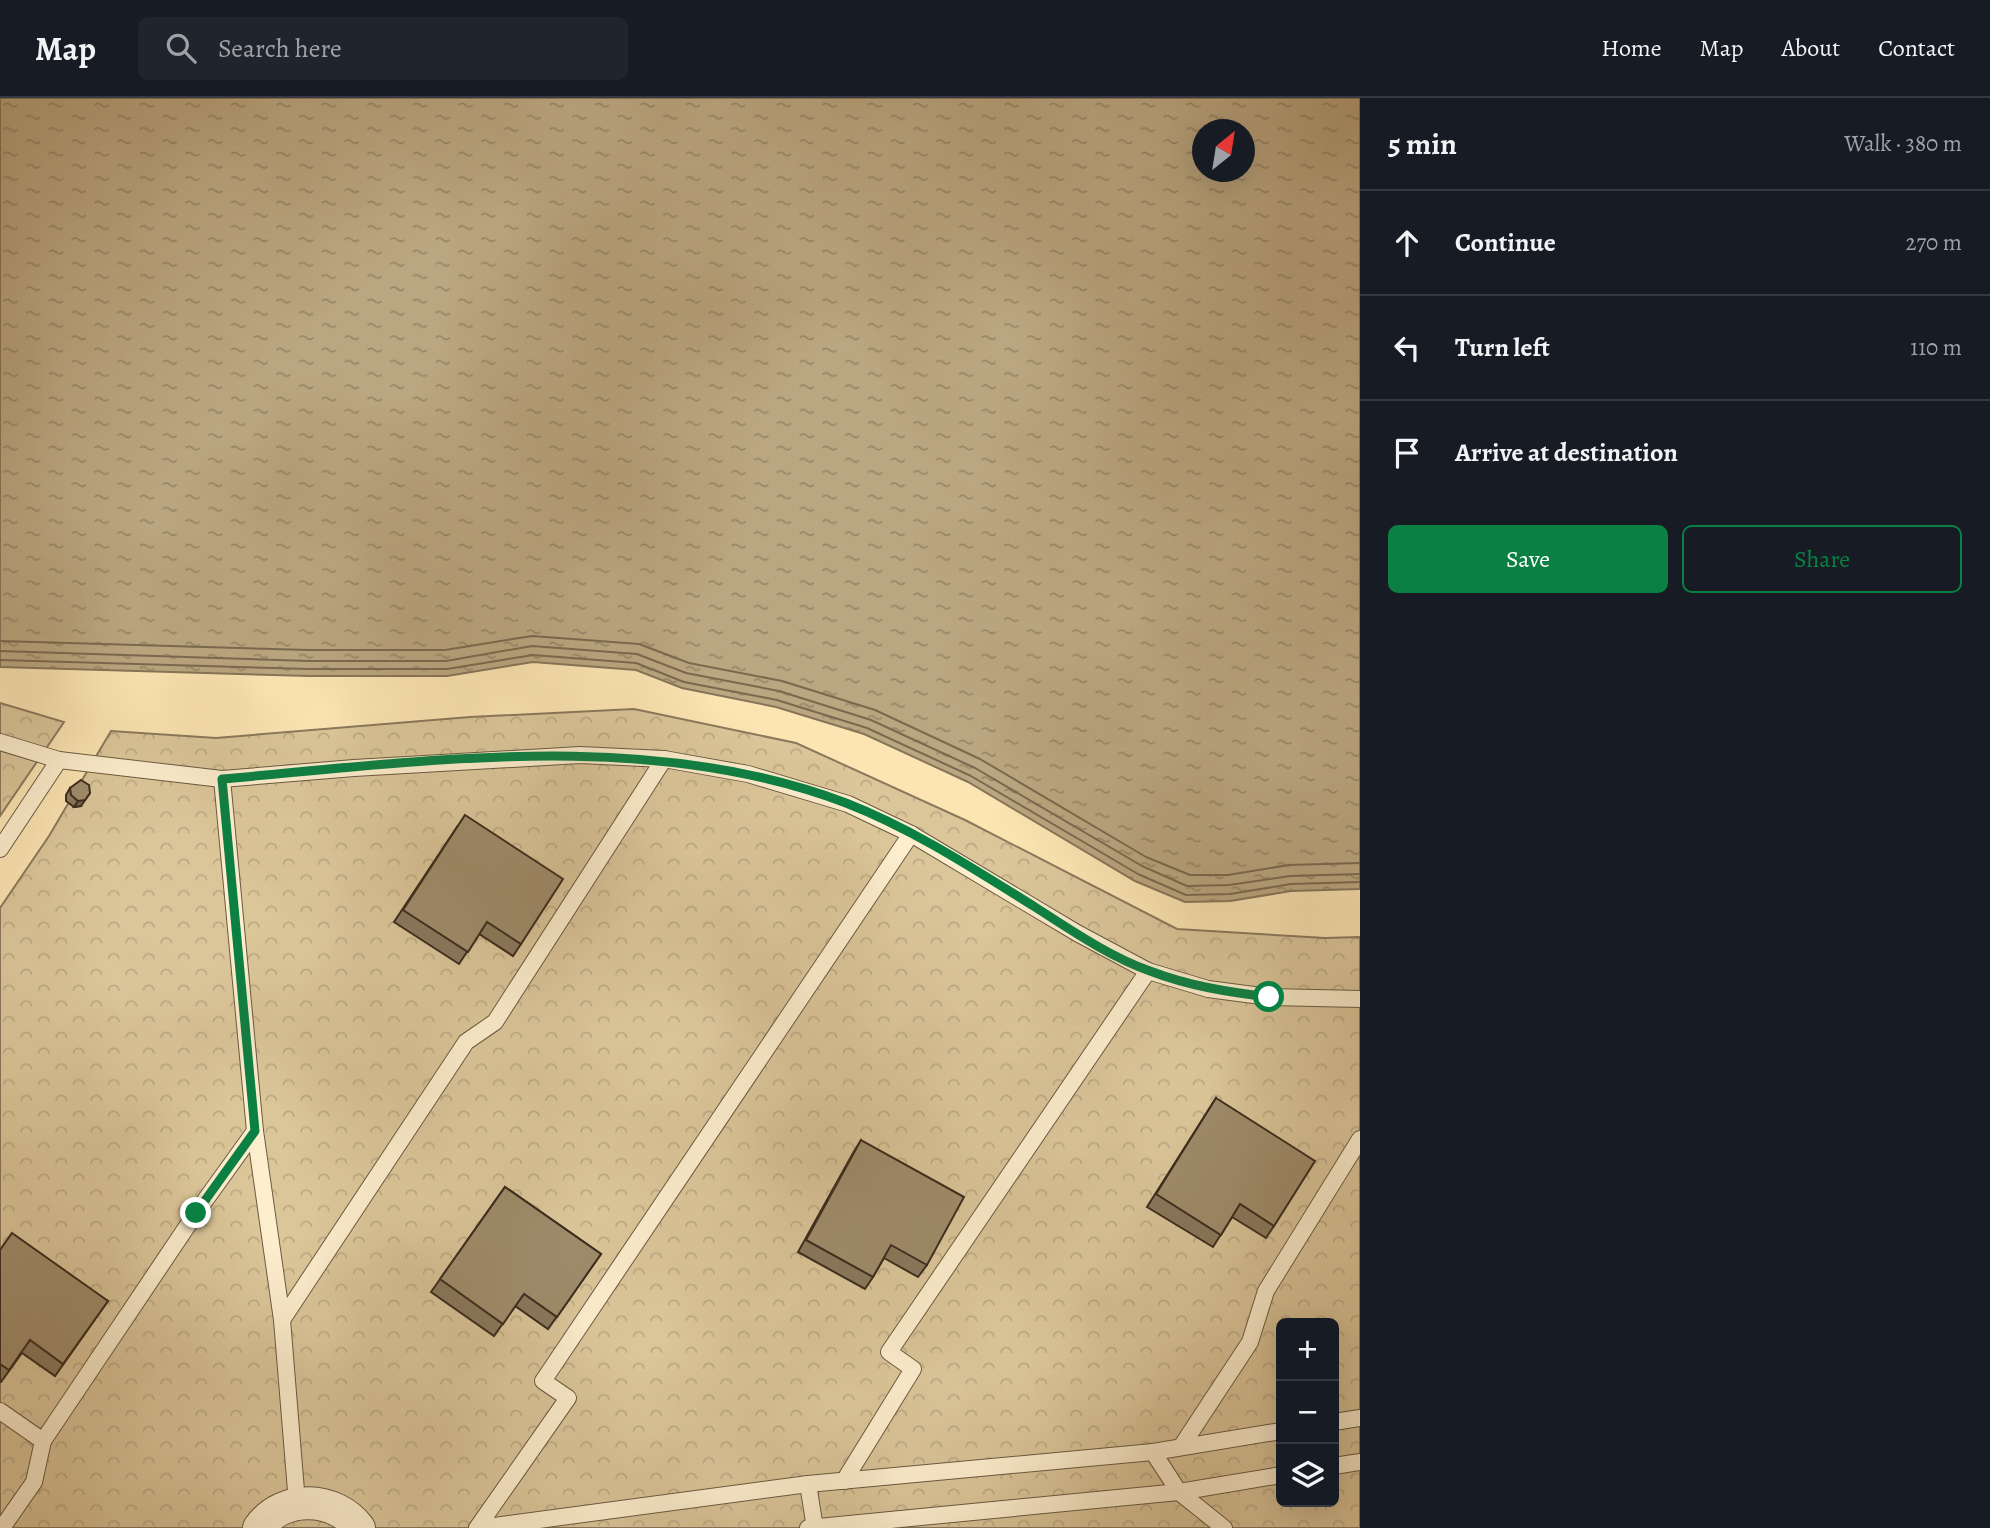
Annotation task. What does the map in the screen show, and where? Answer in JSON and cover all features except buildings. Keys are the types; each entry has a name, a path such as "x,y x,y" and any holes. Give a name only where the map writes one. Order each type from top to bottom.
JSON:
{"street":[{"path":"259,1528 278,1511 297,1503 317,1503 337,1509 359,1528"}],"lane":[{"path":"0,742 60,760 222,779 568,755 664,760 748,774 848,804 911,834 1077,933 1148,971 1208,989 1269,997 1360,999"},
{"path":"0,849 60,760"},
{"path":"282,1320 466,1042 495,1022 664,760"},
{"path":"222,779 255,1131 282,1320 297,1503"},
{"path":"478,1528 568,1398 543,1381 911,834"},
{"path":"844,1481 913,1369 889,1352 1148,971"},
{"path":"2,1528 34,1482 43,1441 196,1213 255,1131"},
{"path":"1181,1447 1250,1342 1266,1291 1360,1139"},
{"path":"0,1411 43,1441"},
{"path":"1339,1421 1360,1418"},
{"path":"478,1528 808,1484 1153,1452 1276,1432"},
{"path":"1153,1452 1179,1492 1224,1528"},
{"path":"1339,1465 1360,1462"},
{"path":"808,1528 1179,1492 1276,1476"},
{"path":"808,1484 815,1528"}],"green space":[{"path":"0,703 64,722 0,816"},
{"path":"634,709 796,743 965,820 1177,929 1325,938 1360,937 1360,1528 0,1528 0,908 49,836 111,731 216,738 470,717"}],"water":[{"path":"0,98 1360,98 1360,889 1291,891 1230,901 1185,902 1135,881 968,782 864,734 776,707 682,688 636,670 533,662 447,676 309,676 0,667"}],"route":[{"path":"196,1213 255,1131 222,779 354,768 580,755 664,760 748,774 848,804 911,834 946,852 1077,933 1148,971 1208,989 1269,997"}]}
